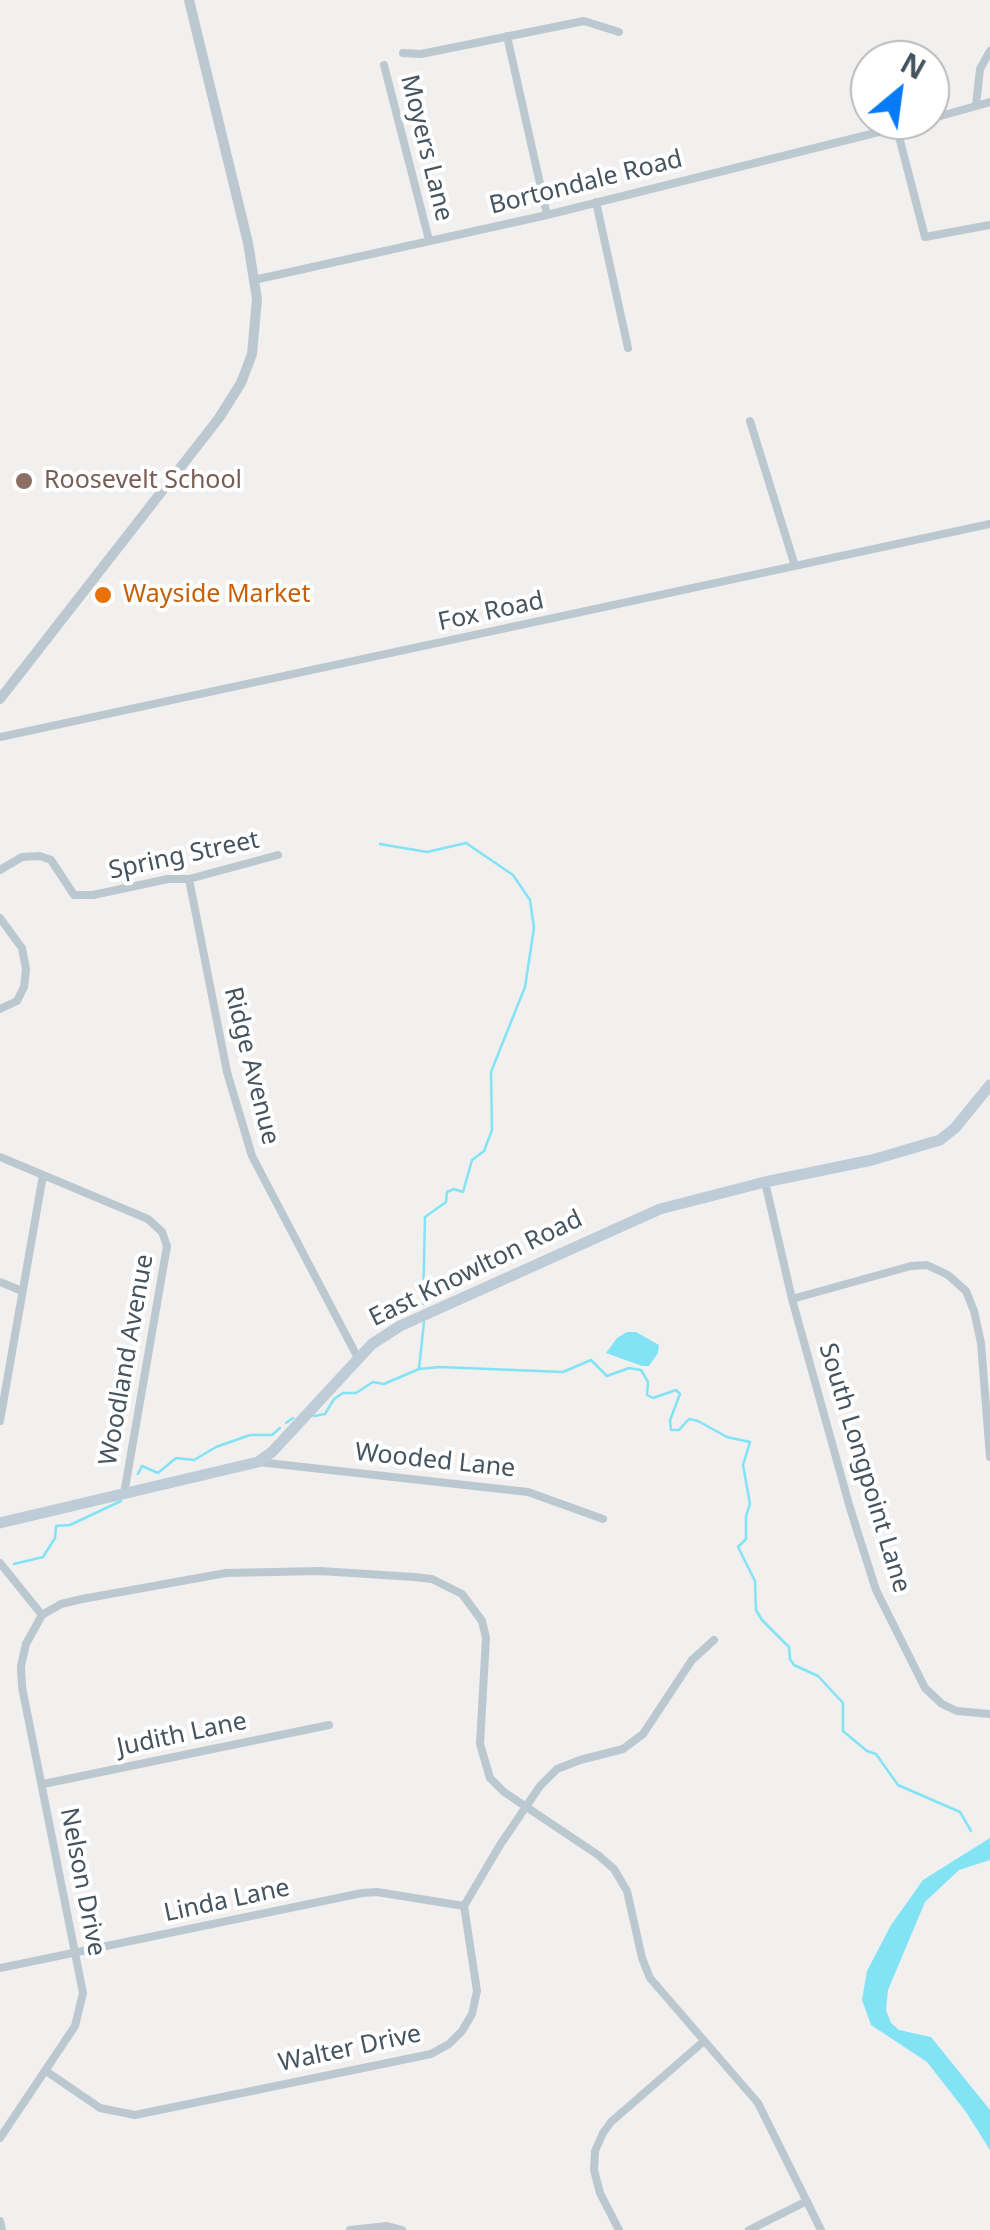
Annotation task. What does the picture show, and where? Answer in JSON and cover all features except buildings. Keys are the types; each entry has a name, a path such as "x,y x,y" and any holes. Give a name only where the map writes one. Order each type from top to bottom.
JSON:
{"main road":[{"name":"East Knowlton Road","path":"0,1523 258,1462 272,1452 358,1358 380,1337 400,1326 636,1218 690,1200 872,1160 940,1140 955,1128 990,1085"}],"street":[{"path":"0,699 231,401 242,383 254,342 254,280 188,0"},
{"path":"403,54 421,54 584,21 619,32"},
{"path":"507,36 547,215"},
{"path":"976,105 980,68 990,51"},
{"name":"Moyers Lane","path":"384,65 429,240"},
{"name":"Bortondale Road","path":"950,113 990,102"},
{"name":"Bortondale Road","path":"254,280 547,215 852,140"},
{"path":"900,140 925,237 990,225"},
{"path":"596,202 628,348"},
{"path":"750,421 795,566"},
{"name":"Fox Road","path":"0,738 990,524"},
{"name":"Spring Street","path":"0,870 22,857 40,856 51,860 74,894 93,896 168,879 189,880 278,856"},
{"name":"Ridge Avenue","path":"189,880 227,1072 252,1156 358,1358"},
{"path":"0,918 22,948 26,969 24,987 17,1000 0,1009"},
{"name":"Woodland Avenue","path":"0,1157 148,1219 162,1232 167,1246 124,1494"},
{"path":"0,1420 43,1176"},
{"name":"South Longpoint Lane","path":"765,1182 792,1300 876,1590 925,1688 942,1704 990,1714"},
{"path":"792,1300 912,1266 928,1264 948,1275 966,1291 974,1312 981,1344 990,1457"},
{"path":"0,1282 22,1292"},
{"name":"Wooded Lane","path":"258,1462 528,1492 603,1519"},
{"path":"0,1563 42,1615 82,1598 226,1573 320,1572 432,1579 450,1586 472,1606 486,1638 480,1744 490,1778 614,1869 627,1891 650,1978 758,2104 821,2230"},
{"name":"Nelson Drive","path":"1,2134 75,2026 83,1993 22,1687 26,1644 42,1615"},
{"path":"464,1906 526,1808 558,1769 633,1743 692,1660 714,1640"},
{"name":"Judith Lane","path":"42,1784 329,1725"},
{"name":"Linda Lane","path":"0,1968 362,1893 464,1906"},
{"name":"Walter Drive","path":"46,2071 100,2108 135,2115 432,2053 449,2044 472,2014 476,1981 464,1906"},
{"path":"620,2230 600,2193 594,2170 595,2151 603,2133 704,2041"},
{"path":"750,2230 807,2201"},
{"path":"0,2221 2,2230"},
{"path":"350,2230 387,2226 402,2230"}],"water":[{"path":"627,1332 636,1332 659,1345 649,1366 606,1353"},
{"path":"990,1838 990,1860 959,1870 925,1902 888,1990 886,2010 899,2030 931,2037 990,2110 990,2150 927,2062 871,2025 862,2000 867,1971 891,1925 923,1880"}],"waterway":[{"path":"380,844 427,852 466,843 513,875 530,900 534,928 525,987 491,1072 492,1130 484,1151 472,1160 463,1192 447,1192 446,1202 425,1217 423,1304"},
{"path":"419,1369 424,1322"},
{"path":"314,1416 325,1414 343,1393 356,1393 373,1382 384,1384 419,1369 440,1367 563,1372 591,1360 607,1376 629,1368 641,1370 648,1382 647,1395 653,1398 676,1390 680,1394 670,1420 671,1430 679,1430 689,1419 727,1437 750,1442 743,1465 750,1504 746,1539 738,1547 755,1581 756,1610 762,1620 789,1647 794,1665 818,1676 843,1703 843,1731 876,1754 898,1785 960,1812 971,1831"},
{"path":"286,1423 293,1418"},
{"path":"138,1474 142,1466 158,1473 176,1458 194,1460 216,1447 250,1435 272,1435 280,1428"},
{"path":"14,1564 43,1557 55,1538 56,1526 70,1525 121,1501"}],"place":[{"name":"Roosevelt School","path":"24,481"},
{"name":"Wayside Market","path":"103,595"}]}
